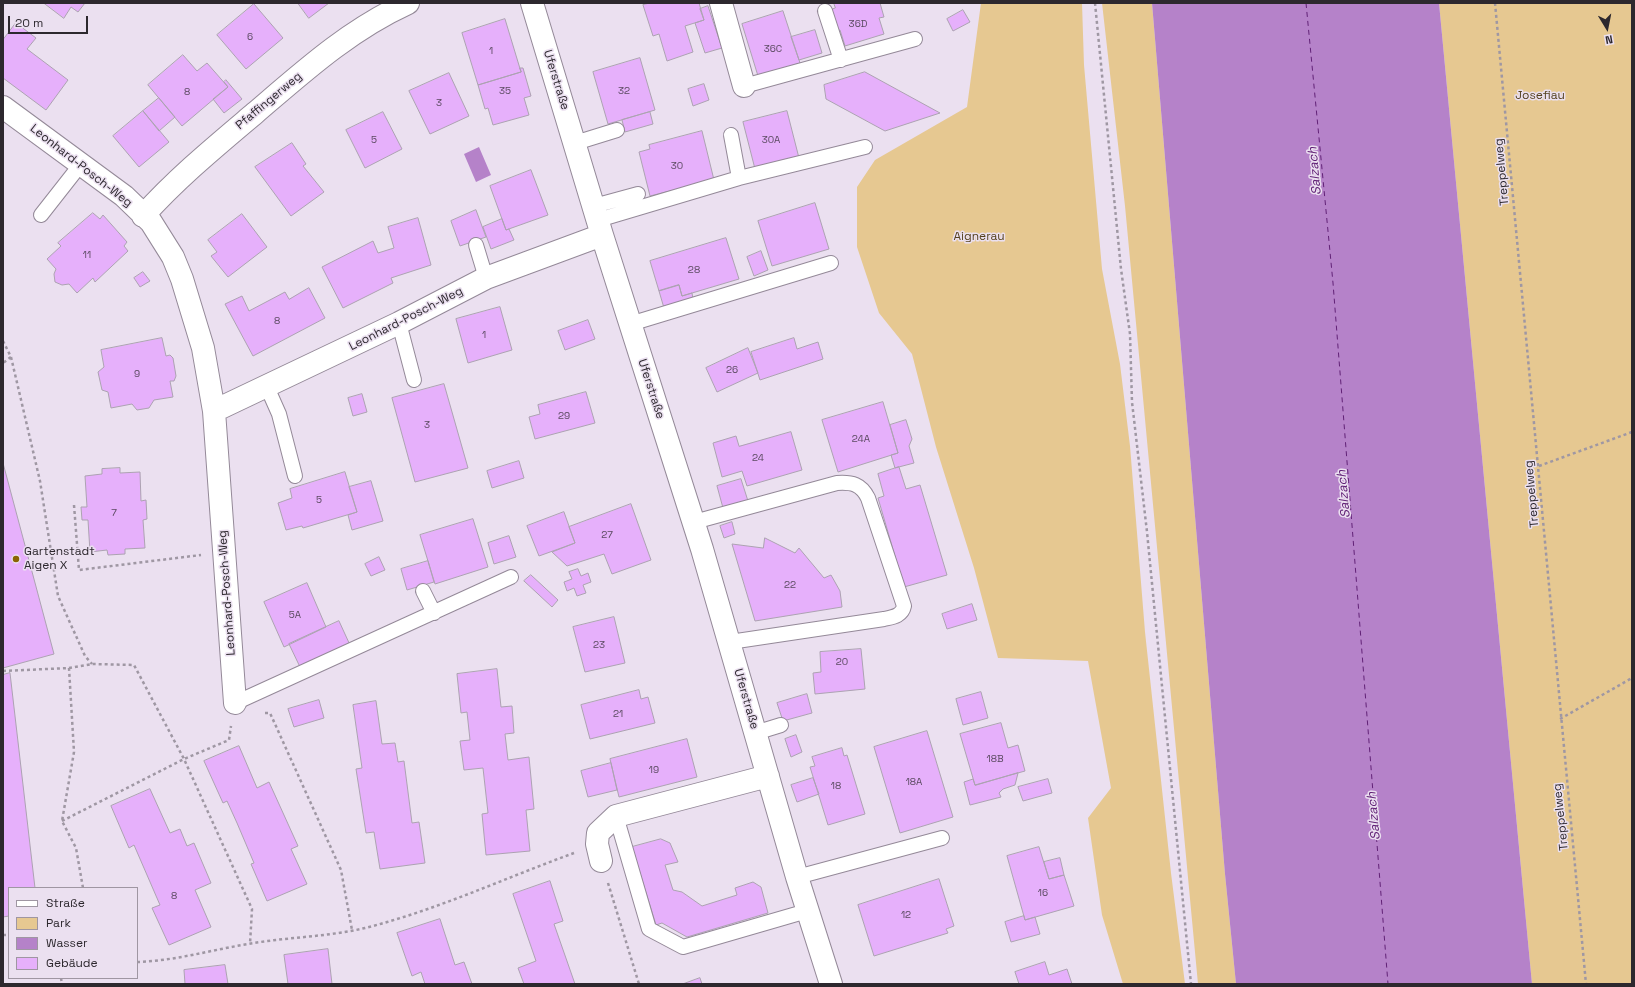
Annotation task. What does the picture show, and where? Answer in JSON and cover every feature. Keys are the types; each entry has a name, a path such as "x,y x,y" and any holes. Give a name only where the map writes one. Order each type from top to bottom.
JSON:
{"street":[{"name":"Pfaffingerweg","path":"143,216 166,189 323,55 372,21 408,3"},
{"name":"Uferstraße","path":"532,3 630,324 694,522 730,642 797,878 831,984"},
{"path":"721,3 744,86"},
{"name":"Leonhard-Posch-Weg","path":"3,107 124,196 143,216 151,222 160,233 182,279 203,348 214,411 235,703"},
{"name":"Leonhard-Posch-Weg","path":"214,411 399,323 598,220"},
{"path":"599,853 598,833 616,816 768,776"}],"lane":[{"path":"825,10 841,60"},
{"path":"744,86 915,38"},
{"path":"575,143 617,130"},
{"path":"730,135 739,178"},
{"path":"598,220 739,178 865,148"},
{"path":"41,215 81,164"},
{"path":"598,220 638,194"},
{"path":"476,245 486,278"},
{"path":"630,324 831,264"},
{"path":"399,323 414,380"},
{"path":"267,387 279,414 295,476"},
{"path":"694,522 837,483 853,483 865,491 868,498 904,606 903,611 898,616 884,619 730,642"},
{"path":"235,703 434,614 511,577"},
{"path":"423,591 434,614"},
{"path":"755,733 781,725"},
{"path":"616,816 649,929 682,947 808,911"},
{"path":"797,878 942,838"}],"path":[{"path":"1096,3 1121,269 1130,334 1132,402 1148,540 1191,984"},
{"name":"Treppelweg","path":"1495,3 1539,466 1560,719 1586,984"},
{"path":"3,341 11,357 40,481 58,596 85,656 92,664"},
{"path":"3,362 11,357"},
{"path":"1539,466 1632,432"},
{"path":"74,505 79,570 224,552"},
{"path":"3,671 68,668 92,664 134,665 184,759 252,909 250,944"},
{"path":"68,668 74,752 62,821 76,848 83,887"},
{"path":"1560,719 1632,678"},
{"path":"62,821 184,759 229,740 235,703"},
{"path":"262,713 270,713 341,870 352,930"},
{"path":"138,962 156,962 250,944 304,938 352,930 415,913 599,853 639,984"}],"green space":[{"name":"Aignerau","path":"981,3 1082,3 1084,65 1102,269 1120,364 1130,446 1145,632 1171,873 1185,984 1123,984 1102,915 1088,818 1111,788 1088,661 998,658 974,568 936,447 912,354 879,313 857,247 857,187 875,160 967,107"},
{"path":"1102,3 1152,3 1225,874 1236,984 1198,984 1125,206"},
{"name":"Josefiau","path":"1439,3 1632,3 1632,984 1532,984"}],"water":[{"name":"Salzach","path":"1152,3 1439,3 1532,984 1236,984 1225,874"},
{"path":"479,147 491,175 476,182 464,154"}],"building":[{"path":"44,3 85,3 78,12 71,7 64,18"},
{"path":"298,3 329,3 309,18"},
{"path":"650,3 699,3 704,20 685,26 693,52 667,61 659,34 653,36 643,5"},
{"path":"834,3 880,3 884,17 879,18 884,34 845,46 840,30 836,31 830,10 835,8"},
{"path":"254,4 283,38 246,69 217,35"},
{"path":"708,6 722,48 705,53 695,23 704,20 700,9"},
{"path":"963,10 970,22 953,31 947,19"},
{"path":"783,11 800,63 758,76 742,24"},
{"path":"505,19 521,72 478,85 462,33"},
{"path":"16,23 36,38 27,49 68,80 46,110 3,78 3,40"},
{"path":"815,30 822,53 799,60 791,37"},
{"path":"183,55 197,71 207,63 228,87 182,126 148,85"},
{"path":"640,58 655,110 608,124 593,72"},
{"path":"520,68 523,68 531,96 524,98 529,115 493,125 488,108 485,109 478,85 521,72"},
{"path":"865,72 940,113 885,131 826,99 824,85"},
{"path":"449,73 469,116 430,134 409,91"},
{"path":"226,80 242,99 224,113 213,99 228,87 224,82"},
{"path":"704,84 709,100 693,106 688,89"},
{"path":"159,98 175,117 159,131 143,111"},
{"path":"143,111 169,142 139,167 113,136"},
{"path":"787,111 799,158 755,169 743,122"},
{"path":"383,112 402,149 365,168 346,130"},
{"path":"650,112 653,124 625,132 622,120"},
{"path":"702,131 714,180 650,196 639,152 650,149 649,145"},
{"path":"292,143 306,164 303,166 324,192 291,216 255,167"},
{"path":"531,170 548,215 506,230 490,186"},
{"path":"815,203 829,249 772,266 758,221"},
{"path":"476,210 486,237 460,246 451,221"},
{"path":"93,213 100,219 103,215 127,242 124,246 128,251 95,282 93,278 77,293 69,284 62,285 55,282 54,274 56,269 47,259 61,246 58,243"},
{"path":"242,214 267,247 228,277 211,256 217,252 208,240"},
{"path":"418,218 431,265 391,278 393,283 343,308 322,267 373,241 378,253 394,248 388,227"},
{"path":"502,219 506,230 509,229 514,240 491,249 483,227"},
{"path":"726,238 739,279 682,296 679,285 659,291 650,261"},
{"path":"761,251 768,270 754,276 747,257"},
{"path":"143,272 150,281 140,287 134,278"},
{"path":"679,285 682,296 692,293 693,299 664,308 659,291"},
{"path":"309,288 325,318 253,356 225,304 242,296 249,311 285,292 289,299"},
{"path":"500,307 512,350 468,363 456,319"},
{"path":"588,320 595,339 565,350 558,331"},
{"path":"162,338 166,356 170,355 173,358 176,376 174,381 170,381 173,397 154,400 149,408 137,410 132,404 111,408 108,392 102,390 98,372 104,367 101,350"},
{"path":"794,338 797,349 818,342 823,359 760,380 751,352"},
{"path":"748,348 758,373 717,392 706,368"},
{"path":"444,384 468,468 415,482 392,398"},
{"path":"586,392 595,423 535,439 529,417 540,414 538,405"},
{"path":"362,394 367,412 353,416 348,398"},
{"path":"883,402 898,453 838,472 822,420"},
{"path":"906,420 912,439 909,446 914,463 895,468 891,455 898,453 890,425"},
{"path":"791,432 802,470 747,486 742,471 722,477 713,443 736,436 739,446"},
{"path":"519,461 524,478 492,488 487,471"},
{"name":"Gartenstadt Aigen X","path":"3,463 54,654 3,668"},
{"path":"899,467 906,489 920,485 947,575 904,587 878,498 884,496 878,474"},
{"path":"120,468 120,473 140,472 141,501 146,500 147,519 143,520 145,548 125,549 125,554 108,555 107,550 90,552 88,520 82,520 81,507 87,507 85,476 102,474 102,469"},
{"path":"345,472 357,512 303,528 302,526 286,530 278,503 292,498 290,489"},
{"path":"741,479 748,501 723,508 717,486"},
{"path":"371,481 383,521 352,530 348,515 357,512 349,487"},
{"path":"631,504 651,560 612,574 604,554 567,566 552,552 575,543 569,527"},
{"path":"564,512 575,543 539,556 527,526"},
{"path":"473,519 488,567 435,584 420,535"},
{"path":"732,522 735,534 724,538 720,526"},
{"path":"509,536 516,557 494,564 488,543"},
{"path":"765,538 795,553 799,548 824,578 831,575 840,591 842,607 755,621 732,544 763,548"},
{"path":"379,557 385,570 371,576 365,564"},
{"path":"428,561 434,582 407,590 401,569"},
{"path":"578,569 581,576 588,573 591,582 583,585 586,593 577,596 574,588 567,591 564,582 572,579 569,572"},
{"path":"531,575 558,600 552,607 524,581"},
{"path":"307,583 326,627 284,647 264,602"},
{"path":"972,604 977,620 947,629 942,614"},
{"path":"614,617 625,663 585,672 573,627"},
{"path":"339,621 350,645 300,667 289,644"},
{"path":"861,649 865,689 815,694 813,673 821,672 820,652"},
{"path":"497,669 501,707 512,706 514,733 505,734 508,760 529,757 534,809 526,810 530,851 486,855 482,814 488,813 483,768 464,770 460,741 470,740 467,712 461,713 457,674"},
{"path":"10,673 35,887 8,887 8,916 3,917 3,675"},
{"path":"639,690 641,699 648,697 655,723 590,739 581,705"},
{"path":"981,692 988,718 963,725 956,699"},
{"path":"807,694 812,713 783,721 777,703"},
{"path":"319,700 324,718 294,727 288,709"},
{"path":"376,701 382,744 395,743 398,762 404,761 412,823 419,822 425,863 380,869 374,832 366,833 356,769 362,768 353,705"},
{"path":"1001,723 1008,748 1018,745 1025,771 975,785 960,734"},
{"path":"927,731 953,817 900,833 874,747"},
{"path":"796,735 802,752 791,757 785,739"},
{"path":"687,739 697,777 619,797 610,759"},
{"path":"239,746 257,788 269,782 298,846 291,849 307,884 267,901 251,864 254,863 237,823 227,801 223,803 204,761"},
{"path":"842,748 844,756 847,755 865,814 828,825 810,767 815,766 812,757"},
{"path":"611,763 617,790 588,797 581,771"},
{"path":"1018,773 1015,785 1003,789 999,793 1001,797 970,805 964,782 973,779 975,785"},
{"path":"813,778 819,794 797,802 791,785"},
{"path":"1048,779 1052,793 1023,801 1018,787"},
{"path":"150,789 170,833 180,829 187,846 194,843 211,883 195,890 211,927 169,945 152,908 160,905 134,845 129,848 111,806"},
{"path":"661,839 670,843 678,862 665,865 673,890 682,892 702,906 737,895 735,888 753,882 761,887 768,913 687,937 662,923 656,925 632,847"},
{"path":"1039,847 1049,879 1064,875 1074,906 1025,920 1007,856"},
{"path":"1060,858 1064,875 1049,879 1044,862"},
{"path":"939,879 954,926 946,929 948,933 874,956 858,905"},
{"path":"550,881 563,921 554,924 575,984 524,984 518,968 536,961 513,894"},
{"path":"1024,916 1025,920 1035,917 1040,934 1011,942 1005,922"},
{"path":"440,919 455,965 464,962 472,984 425,984 421,972 412,976 397,933"},
{"path":"328,949 332,984 288,984 284,955"},
{"path":"1045,962 1049,975 1067,969 1072,984 1019,984 1015,972"},
{"path":"225,965 228,984 185,984 184,970"},
{"path":"700,978 702,984 683,984"}],"ferry route":[{"path":"1306,3 1333,283 1388,984"}],"place":[{"name":"Gartenstadt Aigen X","path":"16,559"}]}
